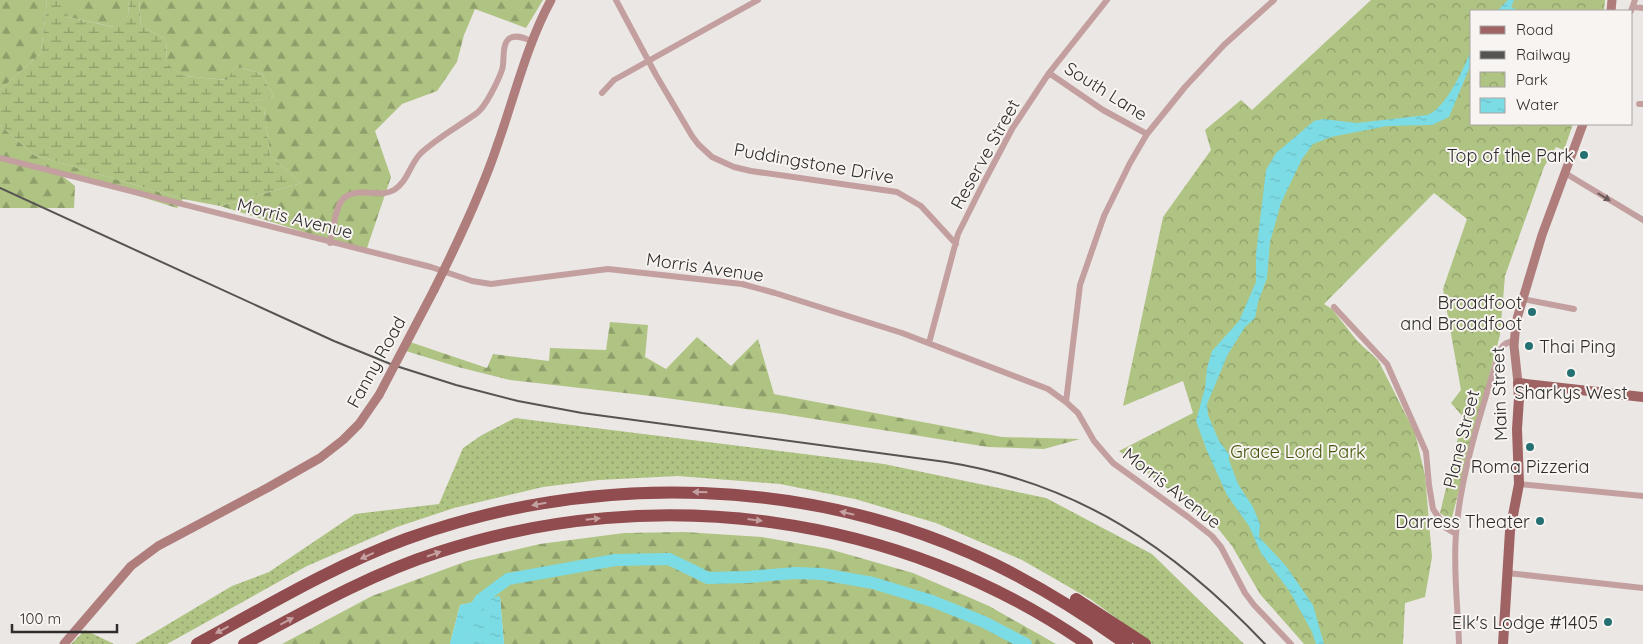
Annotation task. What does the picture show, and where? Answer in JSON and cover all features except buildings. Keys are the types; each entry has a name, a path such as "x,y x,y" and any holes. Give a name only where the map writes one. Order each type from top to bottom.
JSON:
{"highway":[{"path":"197,644 318,579 381,549 456,523 531,505 609,494 662,492 714,493 793,502 935,534 996,557 1067,593 1145,644"},
{"path":"244,644 367,581 414,561 462,545 511,532 561,523 611,517 662,515 713,516 780,523 839,534 888,547 983,584 1051,620 1088,644"},
{"path":"869,518 920,534 992,563 1062,600 1126,644"}],"main road":[{"name":"Fanny Road","path":"64,644 131,566 144,556 158,546 283,480 320,458 343,440 359,424 378,395 434,290 461,233 498,146 532,41 551,0"},
{"name":"Main Street","path":"1503,644 1510,531 1519,484 1516,429 1519,398 1514,341 1516,322 1542,235 1583,125"},
{"path":"1518,383 1643,397"}],"street":[{"name":"Puddingstone Drive","path":"616,0 648,61 692,136 712,157 725,164 751,171 897,192 922,206 956,244"},
{"path":"602,94 614,80 758,0"},
{"name":"Reserve Street","path":"929,343 958,234 984,182 1012,129 1049,73 1107,0"},
{"path":"1066,402 1080,284 1104,216 1147,134 1224,45 1274,0"},
{"path":"1633,6 1643,8"},
{"path":"330,242 338,208 343,200 357,192 391,192 402,184 421,153 482,108 501,72 508,40 512,37 519,37 532,41"},
{"name":"South Lane","path":"1049,73 1103,110 1147,134"},
{"name":"Morris Avenue","path":"0,158 443,271 481,284 608,269 734,283 775,293 929,343 1048,389 1066,402 1078,413 1094,441 1113,463 1212,536 1221,547 1245,593 1291,644"},
{"path":"1565,173 1643,220"},
{"path":"1523,299 1574,309"},
{"path":"1334,307 1387,364 1426,452 1429,485 1434,509 1446,528 1456,534"},
{"name":"Plane Street","path":"1459,644 1456,534 1470,459 1499,353 1507,342 1514,341"},
{"path":"1519,484 1643,496"},
{"path":"1507,573 1643,588"}],"green space":[{"path":"0,0 47,0 41,53 0,90"},
{"path":"47,0 68,0 68,17 113,27 128,16 129,0 139,0 141,26 166,39 167,64 183,76 227,80 236,66 262,74 274,97 253,102 264,109 270,155 301,183 220,206 183,199 34,155 0,125 0,90 41,53"},
{"path":"68,0 129,0 128,16 114,27 68,17"},
{"path":"139,0 543,0 526,28 475,9 464,35 457,62 437,91 402,104 375,131 391,177 366,251 220,206 301,183 270,155 264,109 252,102 274,97 262,74 236,66 228,80 183,76 167,65 166,39 141,26"},
{"name":"Grace Lord Park","path":"1371,0 1605,0 1604,10 1470,10 1470,125 1573,125 1564,150 1556,147 1544,167 1505,276 1500,335 1451,521 1440,513 1463,417 1451,403 1461,390 1443,289 1467,219 1434,193 1324,304 1332,309 1358,342 1378,360 1415,433 1425,475 1432,557 1425,597 1405,603 1403,644 1304,644 1260,594 1232,546 1216,526 1119,451 1193,413 1183,381 1123,406 1163,217 1211,150 1205,130 1241,100 1252,110"},
{"path":"0,125 34,155 183,199 177,208 55,170 75,186 74,208 0,208"},
{"path":"610,322 648,325 645,357 666,369 697,337 731,366 758,339 774,394 1002,437 1080,439 1044,449 988,447 783,414 651,396 510,380 406,351 410,342 487,368 493,354 549,361 550,348 606,350"},
{"path":"515,418 884,464 1046,498 1152,554 1244,644 1152,644 1090,599 1022,560 936,523 855,499 780,484 678,476 599,480 543,487 454,508 397,527 307,566 167,644 135,644 232,586 269,572 355,514 439,504 463,448 482,435"},
{"path":"684,532 762,537 829,549 913,573 989,606 1056,644 504,644 500,597 460,605 450,644 282,644 372,596 467,561 540,544 624,533"},
{"path":"85,630 114,644 71,644"}],"water":[{"path":"1508,0 1514,0 1511,7 1517,10 1498,10"},
{"path":"1470,53 1470,67 1449,117 1432,125 1387,126 1331,137 1313,144 1302,159 1281,203 1270,242 1267,278 1258,302 1255,318 1245,327 1228,354 1207,404 1208,415 1219,441 1229,454 1229,460 1238,484 1253,507 1260,524 1259,537 1286,566 1313,605 1324,644 1316,644 1312,632 1290,592 1261,553 1249,526 1227,495 1207,451 1196,421 1205,388 1207,368 1212,351 1239,321 1256,282 1256,254 1266,170 1276,153 1314,121 1323,119 1357,123 1427,115 1441,105 1460,76"},
{"path":"500,596 504,644 450,644 460,605"}],"waterway":[{"path":"456,644 480,600 508,579 615,560 669,559 708,578 795,573 822,574 873,583 932,601 984,622 1026,644"}],"railway":[{"path":"0,188 334,341 393,365 456,385 518,401 582,413 946,462 994,472 1039,486 1081,504 1121,525 1159,550 1231,609 1265,644"}],"place":[{"name":"Top of the Park","path":"1584,155"},
{"name":"Broadfoot and Broadfoot","path":"1532,312"},
{"name":"Thai Ping","path":"1529,346"},
{"name":"Sharkys West","path":"1571,373"},
{"name":"Roma Pizzeria","path":"1530,447"},
{"name":"Darress Theater","path":"1540,521"},
{"name":"Elk's Lodge #1405","path":"1608,622"}]}
